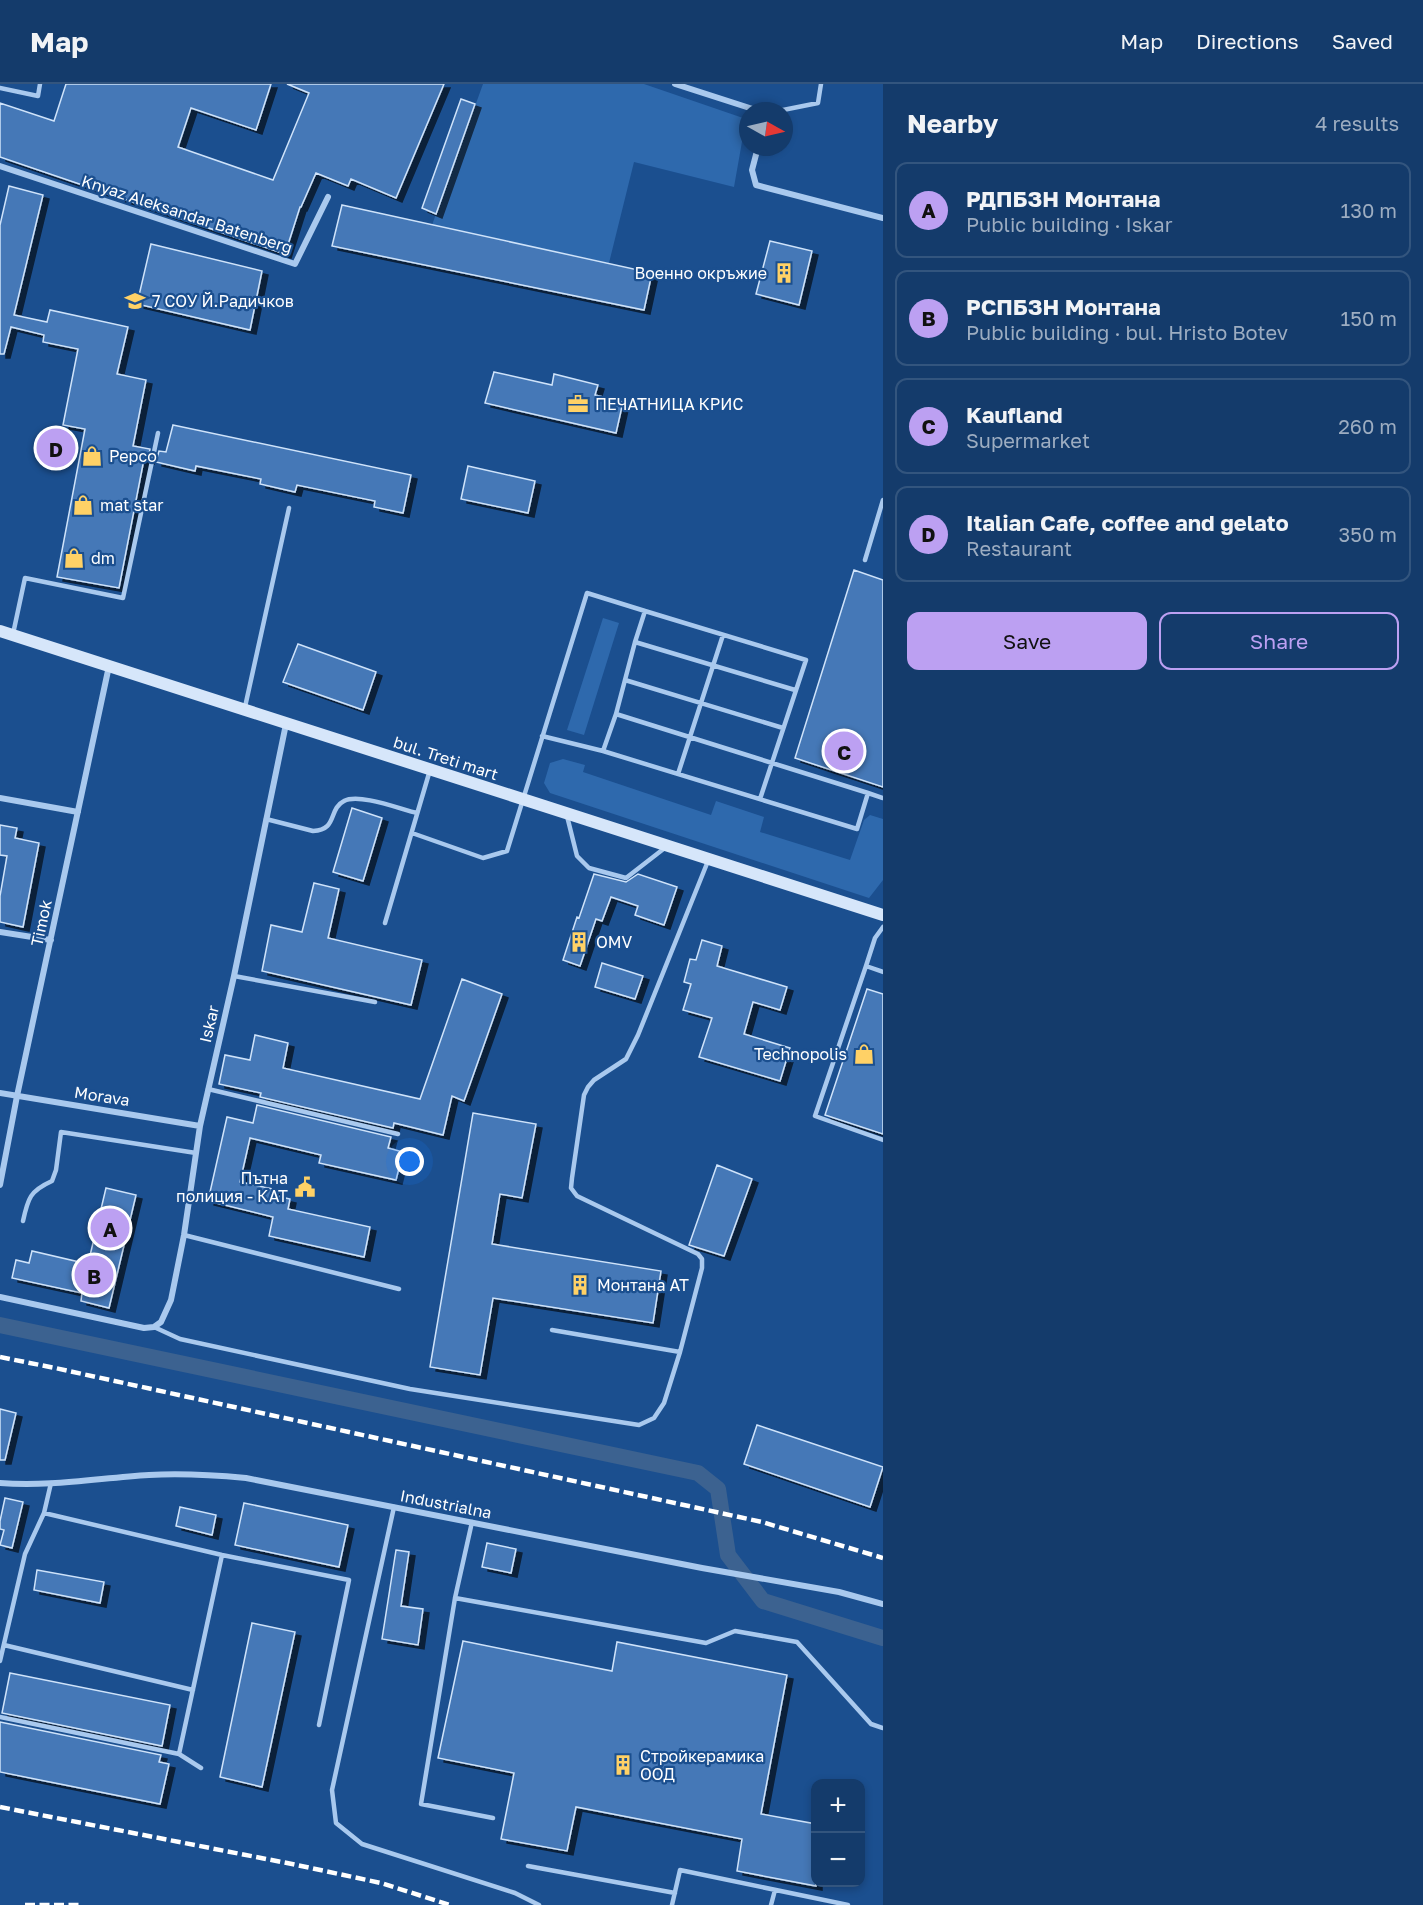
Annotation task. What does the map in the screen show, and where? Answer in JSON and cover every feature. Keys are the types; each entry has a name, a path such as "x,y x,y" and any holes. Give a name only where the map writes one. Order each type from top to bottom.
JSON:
{"main road":[{"name":"bul. Treti mart","path":"0,631 883,915"}],"street":[{"path":"675,84 739,105"},
{"path":"756,156 752,170 756,186 883,218"},
{"name":"Knyaz Aleksandar Batenberg","path":"0,166 295,264 327,197"},
{"name":"Timok","path":"0,1185 109,666"},
{"name":"Iskar","path":"154,1327 161,1322 171,1300 184,1235 200,1126 234,976 286,724"},
{"path":"0,798 78,812"},
{"path":"0,932 51,940"},
{"name":"Morava","path":"0,1093 200,1126"},
{"path":"0,1297 144,1328 154,1327"},
{"name":"Industrialna","path":"0,1483 51,1483 150,1474 195,1474 246,1478 702,1568 839,1592 883,1604"}],"lane":[{"path":"0,88 38,96 40,84"},
{"path":"793,108 818,103 821,84"},
{"path":"13,634 25,578 123,598 158,433"},
{"path":"866,560 883,500"},
{"path":"244,710 289,508"},
{"path":"412,833 483,858 507,851 587,593 806,660 760,800"},
{"path":"603,751 616,714 645,610"},
{"path":"678,774 723,635"},
{"path":"635,642 795,690"},
{"path":"625,680 783,728"},
{"path":"616,714 883,798"},
{"path":"542,736 603,751 857,829 868,793"},
{"path":"386,923 431,770"},
{"path":"266,819 320,831 329,824 339,805 345,800 358,798 417,813"},
{"path":"567,813 577,856 589,868 626,878 668,845"},
{"path":"154,1327 180,1339 410,1389 639,1425 654,1418 663,1402 680,1352 702,1268 702,1259 698,1254 577,1196 571,1188 572,1178 584,1095 594,1080 626,1059 638,1035 710,858"},
{"path":"883,927 875,938 815,1116 883,1140"},
{"path":"866,966 883,972"},
{"path":"234,976 375,1002"},
{"path":"208,1089 398,1134"},
{"path":"23,1221 30,1196 38,1187 52,1181 61,1132 196,1153"},
{"path":"184,1235 399,1289"},
{"path":"552,1330 680,1352"},
{"path":"0,1661 25,1554 44,1513 51,1483"},
{"path":"394,1507 332,1791 336,1823 362,1844 515,1893 539,1905"},
{"path":"44,1513 222,1555 349,1580 318,1725"},
{"path":"472,1522 454,1598 421,1804 493,1818"},
{"path":"179,1754 222,1555"},
{"path":"454,1598 706,1643 735,1631 797,1642 871,1724 883,1728"},
{"path":"4,1645 193,1690"},
{"path":"0,1717 179,1754 201,1768"},
{"path":"528,1866 675,1893"},
{"path":"672,1905 680,1870 848,1905"},
{"path":"771,1905 775,1890"}],"shaded area":[{"path":"483,84 644,84 739,117 739,156 734,187 634,162 609,263 432,225"},
{"path":"603,618 619,623 584,735 567,730"},
{"path":"563,759 585,765 583,772 711,815 716,801 764,817 760,832 850,860 864,820 870,815 883,819 883,880 869,898 550,793 544,783 550,763"}],"building":[{"path":"66,84 271,84 256,130 191,108 178,147 273,180 309,93 287,84 444,84 396,198 351,179 348,186 316,173 300,207 285,254 0,157 0,103 54,121"},
{"path":"461,99 475,104 436,214 422,208"},
{"path":"9,186 43,195 14,315 47,322 50,310 128,327 117,374 146,380 133,446 150,449 148,460 144,459 119,588 57,577 85,429 63,425 78,349 43,342 44,335 11,327 4,354 0,354 0,225"},
{"path":"342,205 652,273 644,310 332,246"},
{"name":"Военно окръжие","path":"770,241 812,251 799,305 756,294"},
{"path":"151,244 262,271 250,330 137,304"},
{"path":"494,372 552,385 554,374 598,385 595,395 623,402 616,433 485,403"},
{"path":"173,425 411,475 403,513 374,507 375,501 297,485 295,492 260,484 261,479 196,466 195,471 156,462 159,451 166,452"},
{"path":"468,466 535,481 528,513 461,499"},
{"path":"854,570 883,580 883,787 795,758"},
{"path":"298,644 376,672 363,710 283,682"},
{"path":"352,808 382,818 363,881 333,872"},
{"path":"0,825 17,828 15,838 39,843 23,927 0,922 0,896 7,856 0,855"},
{"path":"594,874 626,882 638,874 677,887 664,925 635,915 638,906 611,897 602,921 596,919 580,966 563,960"},
{"path":"314,883 339,889 328,938 422,960 411,1005 262,971 271,925 302,932"},
{"path":"702,940 722,946 717,966 787,987 780,1010 753,1002 744,1034 790,1048 780,1081 699,1057 712,1018 683,1010 691,984 684,982 690,959 696,960"},
{"path":"602,963 643,976 635,999 595,987"},
{"path":"462,979 502,994 464,1101 452,1096 443,1135 394,1123 393,1128 260,1097 261,1093 219,1084 225,1055 250,1060 255,1035 288,1043 283,1068 420,1099"},
{"name":"Technopolis","path":"867,989 883,994 883,1134 825,1115"},
{"path":"257,1105 391,1137 388,1148 403,1152 396,1180 319,1163 321,1155 250,1138 240,1182 278,1190 277,1196 290,1199 288,1209 370,1227 364,1257 269,1236 273,1217 208,1201 227,1117 253,1123"},
{"path":"473,1113 536,1124 522,1198 500,1194 492,1244 661,1271 653,1323 493,1298 480,1375 430,1367"},
{"path":"717,1165 752,1179 724,1256 689,1245"},
{"path":"106,1188 136,1195 109,1308 81,1301 82,1293 12,1278 16,1260 29,1263 32,1251 88,1264"},
{"path":"0,1409 16,1413 5,1460 0,1460"},
{"path":"757,1425 883,1467 870,1507 744,1464"},
{"path":"5,1498 23,1502 12,1548 0,1545 4,1530 0,1529 0,1521"},
{"path":"244,1503 348,1525 339,1567 235,1545"},
{"path":"180,1507 216,1515 212,1535 176,1526"},
{"path":"487,1543 516,1549 511,1573 482,1567"},
{"path":"396,1550 409,1552 401,1606 423,1609 418,1645 382,1639"},
{"path":"37,1570 104,1582 100,1603 34,1590"},
{"path":"252,1623 295,1632 262,1787 220,1777"},
{"name":"Стройкерамика ООД","path":"463,1641 612,1671 617,1642 787,1675 761,1814 811,1823 811,1885 737,1871 742,1839 576,1807 567,1851 501,1839 514,1773 438,1758"},
{"path":"10,1673 170,1705 162,1746 2,1713"},
{"path":"0,1722 161,1755 159,1762 169,1764 160,1804 0,1772"}],"waterway":[{"path":"0,1325 698,1473 718,1489 728,1555 763,1601 883,1638"}],"railway":[{"path":"0,1357 762,1522 883,1558"},
{"path":"0,1807 381,1883 450,1905"},
{"path":"25,1905 82,1905"}],"place":[{"name":"Военно окръжие","path":"784,273"},
{"name":"7 СОУ Й.Радичков","path":"135,301"},
{"name":"ПЕЧАТНИЦА КРИС","path":"578,404"},
{"name":"Italian Cafe, coffee and gelato","path":"56,448"},
{"name":"Pepco","path":"92,456"},
{"name":"mat star","path":"83,505"},
{"name":"dm","path":"74,558"},
{"name":"Kaufland","path":"844,751"},
{"name":"OMV","path":"579,942"},
{"name":"Technopolis","path":"864,1054"},
{"name":"Пътна полиция - КАТ","path":"305,1187"},
{"name":"РДПБЗН Монтана","path":"110,1228"},
{"name":"РСПБЗН Монтана","path":"94,1275"},
{"name":"Монтана АТ","path":"580,1285"},
{"name":"Стройкерамика ООД","path":"623,1765"}]}
